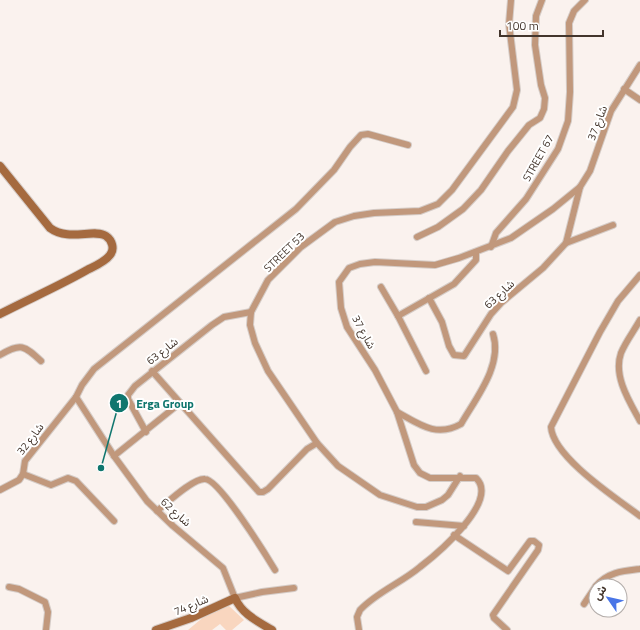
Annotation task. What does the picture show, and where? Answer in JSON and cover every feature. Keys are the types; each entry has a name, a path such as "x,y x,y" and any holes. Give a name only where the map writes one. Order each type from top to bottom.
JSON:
{"street":[{"name":"STREET 53","path":"251,312 268,280 301,247 334,222 354,216 374,213 420,211 438,204 452,190 513,107 518,90 509,24 511,0"},
{"path":"417,237 438,227 463,209 481,190 508,151 529,125 540,118 544,109 545,98 541,85 535,45 536,16 542,0"},
{"name":"STREET 67","path":"491,247 496,233 526,199 558,149 568,121 570,92 569,23 574,11 585,0"},
{"name":"شارع 37","path":"359,630 357,617 365,605 420,568 464,526 476,510 482,492 482,485 476,478 460,476 430,478 420,473 414,465 397,412 375,370 347,326 341,308 339,282 349,268 360,264 375,262 435,265 491,247 526,229 580,187 590,171 606,122 624,89 640,65"},
{"path":"624,89 640,100"},
{"name":"شارع 32","path":"0,490 15,483 22,474 25,461 76,397 82,385 94,369 307,199 334,170 350,147 361,135 368,134 408,145"},
{"path":"0,166 50,228 60,233 70,235 101,234 109,238 112,247 110,255 100,262 52,290 0,314"},
{"name":"شارع 63","path":"429,298 442,322 454,355 464,356 491,314 501,303 543,268 566,243 580,187"},
{"path":"566,243 613,225"},
{"path":"398,316 454,284 476,260 476,252"},
{"path":"640,275 618,301 600,332 551,427 552,435 556,442 574,464 640,516"},
{"path":"381,287 398,316 426,371"},
{"name":"شارع 63","path":"146,432 129,403 128,395 135,386 152,371 224,318 251,312"},
{"path":"251,312 250,325 255,343 268,370 318,443 338,466 380,495 417,507 426,507 442,500 448,495 460,476"},
{"path":"640,320 621,354 619,372 623,388 640,421"},
{"path":"397,412 424,427 440,431 451,430 461,424 496,358 497,344 493,334"},
{"path":"0,355 15,347 24,347 41,361"},
{"path":"152,371 253,488 260,492 268,489 306,449 318,443"},
{"name":"شارع 62","path":"76,397 114,456 157,511 223,568 238,606 248,616 272,630"},
{"path":"114,456 146,432 180,403"},
{"path":"22,474 51,485 68,478 76,481 114,521"},
{"path":"157,511 191,484 203,479 210,480 238,513 275,570"},
{"path":"416,522 464,526"},
{"path":"454,535 508,571 530,541 534,541 539,544 539,548 493,615 494,618 506,630"},
{"path":"604,578 613,573 640,569"},
{"path":"10,587 18,589 45,602 48,612 46,630"},
{"path":"235,598 249,594 294,588"},
{"name":"شارع 74","path":"156,630 191,618 235,598"},
{"path":"584,604 588,598"}],"shaded area":[{"path":"227,604 244,620 232,630 226,630 220,624 212,630 188,630 206,615"}],"place":[{"name":"Erga Group","path":"101,468"}]}
